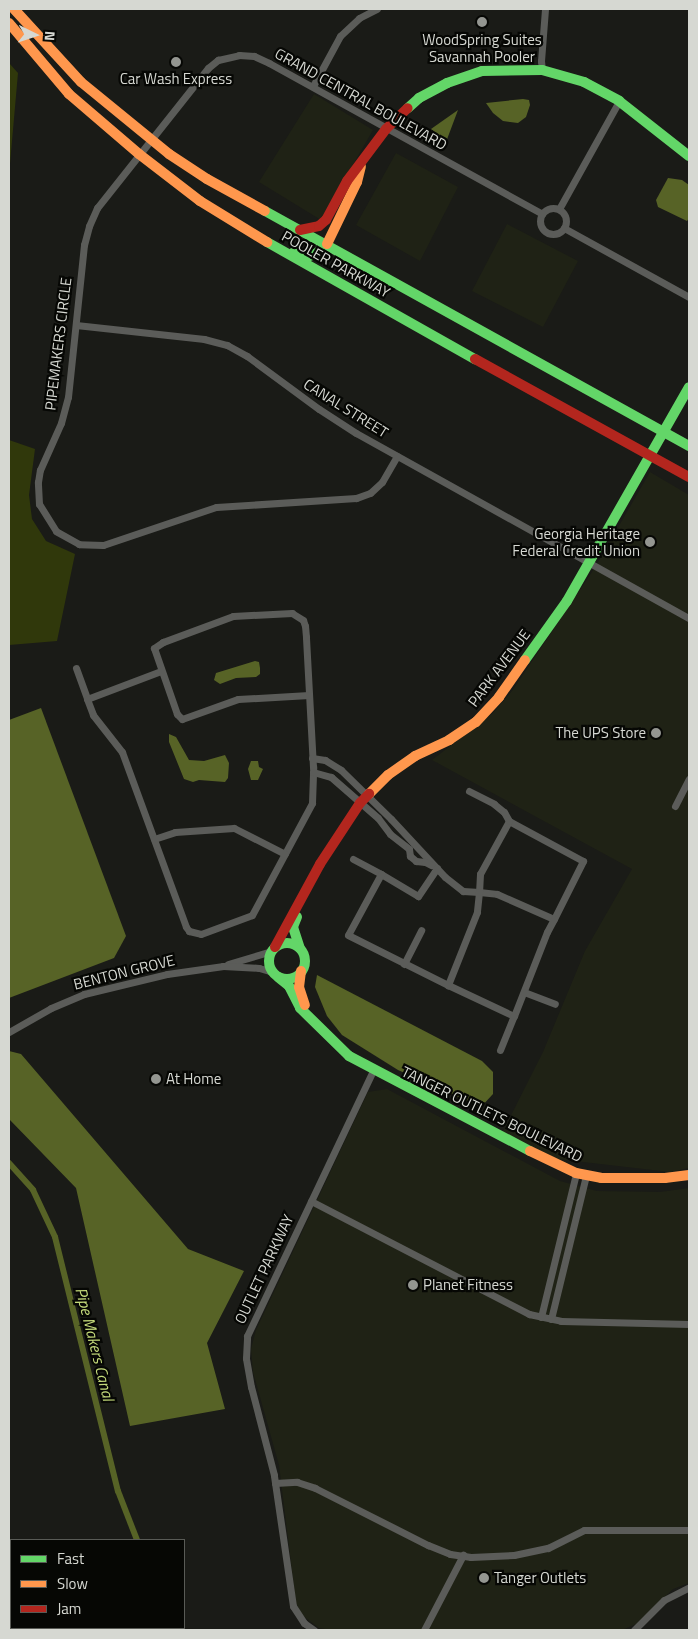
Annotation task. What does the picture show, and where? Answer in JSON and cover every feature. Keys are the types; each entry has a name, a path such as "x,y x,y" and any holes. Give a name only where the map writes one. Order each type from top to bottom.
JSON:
{"street":[{"name":"POOLER PARKWAY","path":"14,9 81,82 151,140 207,179 689,446"},
{"path":"313,86 340,36 359,18 377,9"},
{"path":"542,70 540,61 545,9"},
{"name":"POOLER PARKWAY","path":"9,23 69,94 139,154 192,195 303,264 689,476"},
{"name":"GRAND CENTRAL BOULEVARD","path":"139,154 208,68 218,60 239,55 254,56 313,86 386,129 542,214"},
{"path":"300,230 319,226 326,220 347,181 361,165 386,129 419,98 470,74 497,69 542,70 570,76 594,86 619,101 688,156"},
{"path":"559,209 619,101"},
{"name":"PIPEMAKERS CIRCLE","path":"139,154 97,208 89,226 84,245 76,325 64,411 40,470 37,493 38,504 49,524 63,537 79,544 94,546 112,543 216,507 364,496 382,482 397,456"},
{"path":"224,216 234,217 301,256 316,253 327,244 357,182 361,165"},
{"path":"548,209 559,209 565,215 564,228 555,234 547,233 540,222 542,214 548,209"},
{"path":"564,228 688,297"},
{"name":"CANAL STREET","path":"76,325 204,340 227,346 247,356 319,409 397,456 689,618"},
{"name":"PARK AVENUE","path":"274,949 320,864 363,799 388,775 415,756 449,740 489,711 567,601 689,387"},
{"path":"76,668 93,715 122,752 186,927 190,931 202,934 252,915 312,804 313,772 312,758 309,695 305,626 303,620 292,613 234,616 163,642 154,648 177,714 182,719 238,699 309,695"},
{"path":"87,699 161,671"},
{"path":"312,758 333,764 390,834 409,849 410,856 416,861 436,867"},
{"path":"313,772 331,776 363,799 463,891 498,894 554,919"},
{"path":"675,806 689,779"},
{"path":"468,791 494,804 504,812 509,820 583,860 554,919 500,1050"},
{"path":"448,986 472,930 479,892 480,874 509,820"},
{"path":"154,839 175,832 234,828 284,854"},
{"path":"353,859 418,896 436,867"},
{"path":"381,874 348,936 448,986 514,1016"},
{"name":"PARK AVENUE","path":"296,909 297,916 293,927 301,949"},
{"path":"404,964 421,930"},
{"path":"301,971 292,978 275,975 269,959 274,949 289,943 301,949 305,963 301,971 299,988 306,1013"},
{"name":"BENTON GROVE","path":"9,1032 51,1008 84,994 167,974 223,966 274,949"},
{"name":"BENTON GROVE","path":"223,966 259,968 275,975"},
{"name":"TANGER OUTLETS BOULEVARD","path":"275,975 285,981 300,1008 348,1056 373,1071 525,1150 581,1174 653,1179 689,1175"},
{"path":"524,992 555,1004"},
{"name":"OUTLET PARKWAY","path":"314,1630 304,1623 293,1606 275,1483 251,1387 246,1358 248,1336 373,1071"},
{"path":"541,1317 581,1174"},
{"path":"551,1319 581,1174"},
{"path":"311,1201 520,1310 541,1317 561,1321 689,1324"},
{"path":"275,1483 297,1482 315,1488 428,1546 450,1554 514,1555 548,1548 584,1530 689,1530"},
{"path":"424,1630 463,1555"},
{"path":"634,1630 664,1600 689,1587"}],"shaded area":[{"path":"9,63 18,73 9,175"},
{"path":"314,94 373,130 321,220 259,182"},
{"path":"529,100 530,105 526,117 518,123 503,121 493,113 486,103"},
{"path":"458,110 446,142 431,129"},
{"path":"396,153 458,187 420,261 356,225"},
{"path":"668,178 682,180 689,185 689,218 687,221 658,207 656,200"},
{"path":"507,224 578,261 543,327 472,291"},
{"path":"9,440 35,449 29,495 32,519 46,541 75,554 57,641 9,645"},
{"path":"650,472 689,495 689,1168 670,1172 557,1159 502,1133 543,1052 585,951 632,869 432,760 492,714 512,691 594,569"},
{"path":"255,661 259,662 260,668 260,674 256,677 236,678 220,684 214,680 216,673"},
{"path":"41,708 126,936 114,958 9,998 9,720"},
{"path":"169,734 176,737 189,760 204,761 225,755 229,763 228,778 225,782 199,780 193,782 184,779 169,742"},
{"path":"251,761 258,761 259,767 263,769 258,780 251,780 248,769"},
{"path":"317,975 482,1061 493,1072 493,1094 481,1107 398,1070 342,1035 327,1016 315,987"},
{"path":"9,1051 21,1054 188,1249 244,1271 207,1343 225,1409 130,1426 76,1188 9,1119"},
{"name":"Tanger Outlets","path":"387,1089 560,1181 597,1191 660,1192 689,1188 689,1583 673,1589 636,1624 622,1630 331,1630 319,1628 302,1615 296,1603 279,1465 253,1372 251,1349 256,1330 368,1092"},
{"path":"9,1585 10,1629 72,1629 71,1630 9,1630"}],"waterway":[{"name":"Pipe Makers Canal","path":"9,1163 33,1190 55,1237 118,1491 137,1539"}],"traffic: fast":[{"path":"408,108 419,98 447,83 482,71 542,70 584,82 619,101 689,156"},
{"path":"265,211 689,446"},
{"path":"267,242 475,359"},
{"path":"294,252 307,257 317,253 327,244"},
{"path":"525,660 567,601 689,387"},
{"path":"297,917 293,927 300,948"},
{"path":"287,943 294,944 300,948 304,954 305,961 304,968 300,974 294,978 287,979 280,978 274,974 270,968 269,961 270,954 274,948 280,944 287,943"},
{"path":"278,977 289,986 300,1008 349,1056 530,1151"}],"traffic: slow":[{"path":"14,9 81,82 169,154 207,179 265,211"},
{"path":"9,23 69,94 139,154 200,201 267,242"},
{"path":"327,244 357,182 361,166"},
{"path":"369,794 388,775 415,756 449,740 476,722 499,697 525,660"},
{"path":"301,971 299,987 305,1005"},
{"path":"530,1151 576,1173 601,1178 665,1178 689,1175"}],"traffic: jam":[{"path":"300,230 319,226 326,220 347,181 386,129 408,108"},
{"path":"475,359 689,477"},
{"path":"275,947 320,864 360,803 369,794"}],"place":[{"name":"WoodSpring Suites Savannah Pooler","path":"482,22"},
{"name":"Car Wash Express","path":"176,62"},
{"name":"Georgia Heritage Federal Credit Union","path":"650,542"},
{"name":"The UPS Store","path":"656,733"},
{"name":"At Home","path":"156,1079"},
{"name":"Planet Fitness","path":"413,1285"},
{"name":"Tanger Outlets","path":"484,1578"}]}
